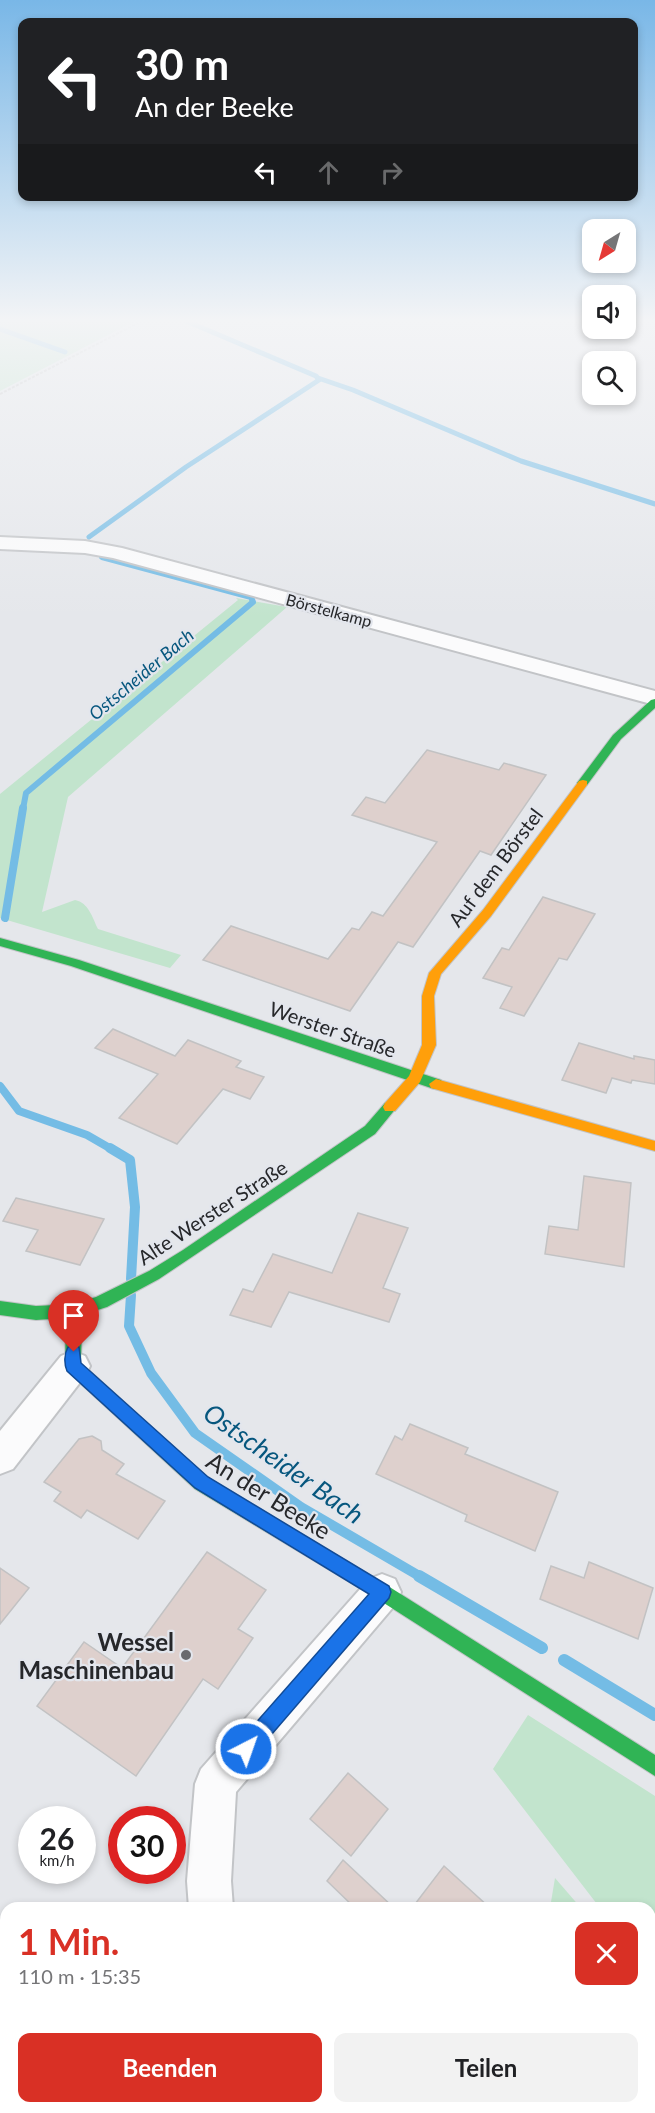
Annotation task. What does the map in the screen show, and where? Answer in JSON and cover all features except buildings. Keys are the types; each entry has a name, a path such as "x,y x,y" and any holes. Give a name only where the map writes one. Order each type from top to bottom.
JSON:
{"street":[{"name":"Börstelkamp","path":"0,543 85,547 115,552 655,700"},
{"name":"Auf dem Börstel","path":"415,1078 429,1045 428,996 435,974 488,913 617,737 655,700"},
{"name":"Werster Straße","path":"0,942 75,963 415,1078 655,1146"},
{"name":"Alte Werster Straße","path":"0,1308 36,1313 74,1311 101,1302 154,1275 370,1130 415,1078"},
{"path":"0,1458 73,1366 74,1311"},
{"name":"An der Beeke","path":"73,1366 201,1483 382,1592 655,1766"},
{"path":"211,1902 209,1881 216,1784 382,1592"}],"green space":[{"path":"236,598 287,607 68,797 42,912 75,900 87,907 98,929 181,955 170,968 0,918 0,794 238,600"},
{"path":"528,1715 655,1796 655,1902 595,1902 493,1769"},
{"path":"555,1878 576,1902 551,1902"}],"waterway":[{"name":"Ostscheider Bach","path":"89,537 186,467 258,420"},
{"path":"423,420 521,461 655,504"},
{"name":"Ostscheider Bach","path":"23,809 26,793 253,602 251,597 102,557"},
{"name":"Ostscheider Bach","path":"5,918 23,808"},
{"name":"Ostscheider Bach","path":"0,1086 19,1111 87,1135 113,1150"},
{"name":"Ostscheider Bach","path":"110,1148 130,1160 135,1207 131,1279"},
{"name":"Ostscheider Bach","path":"131,1295 129,1326 151,1373 195,1433 301,1507 421,1577"},
{"name":"Ostscheider Bach","path":"419,1576 542,1648"},
{"name":"Ostscheider Bach","path":"564,1660 655,1715"}],"traffic: fast":[{"path":"583,783 617,737 655,702"},
{"path":"0,942 75,963 436,1084"},
{"path":"0,1308 36,1313 74,1311 101,1302 154,1275 370,1130 390,1107"},
{"path":"74,1311 73,1366 201,1483 382,1592 655,1766"}],"traffic: slow":[{"path":"390,1107 415,1078 429,1045 428,996 435,973 487,913 583,783"},
{"path":"436,1084 655,1146"}],"place":[{"name":"Wessel Maschinenbau","path":"186,1655"}],"route":[{"path":"74,1352 73,1366 201,1483 382,1592 246,1749"}]}
